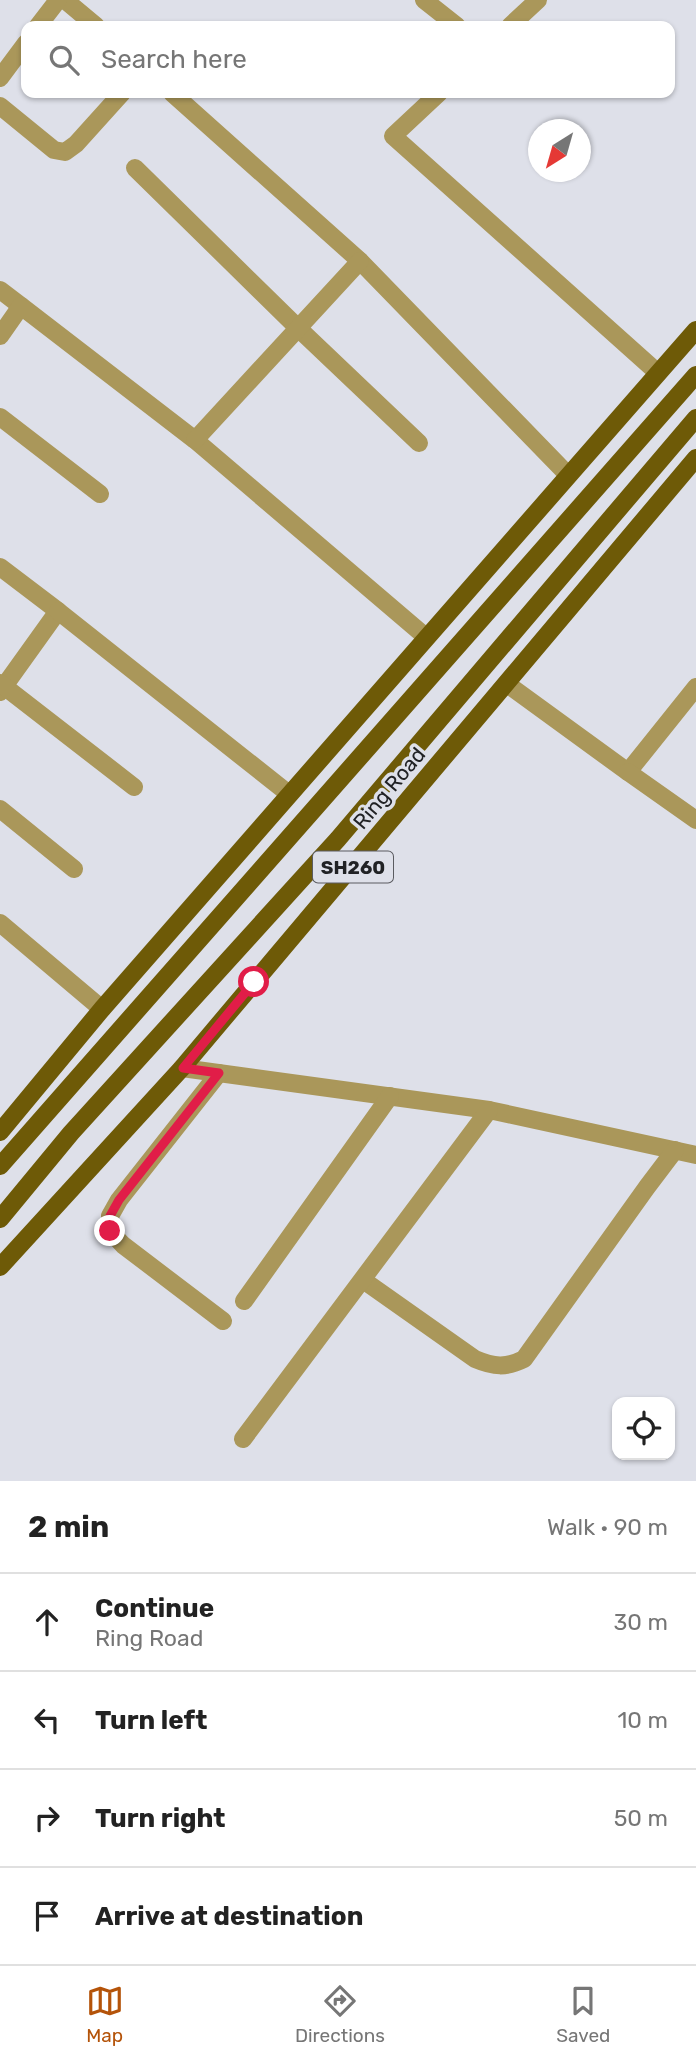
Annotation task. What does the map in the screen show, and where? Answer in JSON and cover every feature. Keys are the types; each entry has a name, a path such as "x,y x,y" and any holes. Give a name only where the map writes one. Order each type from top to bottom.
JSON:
{"main road":[{"path":"0,1132 102,1009 696,330"},
{"name":"Ring Road","path":"0,1166 696,375"},
{"name":"Ring Road","path":"0,1219 71,1133 338,839 696,418"},
{"name":"Ring Road","path":"0,1267 183,1068 696,458"}],"street":[{"path":"42,21 58,0"},
{"path":"65,0 90,21"},
{"path":"424,0 451,21"},
{"path":"515,21 538,0"},
{"path":"0,78 21,50"},
{"path":"0,106 54,150 65,152 76,144 117,98"},
{"path":"178,98 359,261 568,475"},
{"path":"434,98 393,136 658,373"},
{"path":"135,168 419,443"},
{"path":"195,440 359,261"},
{"path":"0,290 195,440 426,637"},
{"path":"0,335 21,306"},
{"path":"0,417 100,494"},
{"path":"0,568 289,794"},
{"path":"58,611 1,687 134,787"},
{"path":"507,684 696,820"},
{"path":"628,772 696,687"},
{"path":"0,809 74,869"},
{"path":"0,923 102,1009"},
{"path":"183,1068 489,1110 696,1155"},
{"path":"219,1073 129,1186 110,1216 110,1231 123,1245 223,1321"},
{"path":"244,1301 390,1096"},
{"path":"243,1439 489,1110"},
{"path":"363,1280 475,1359 491,1366 509,1366 524,1359 675,1150"}],"route":[{"path":"110,1231 110,1216 119,1200 219,1073 183,1068 254,982"}]}
